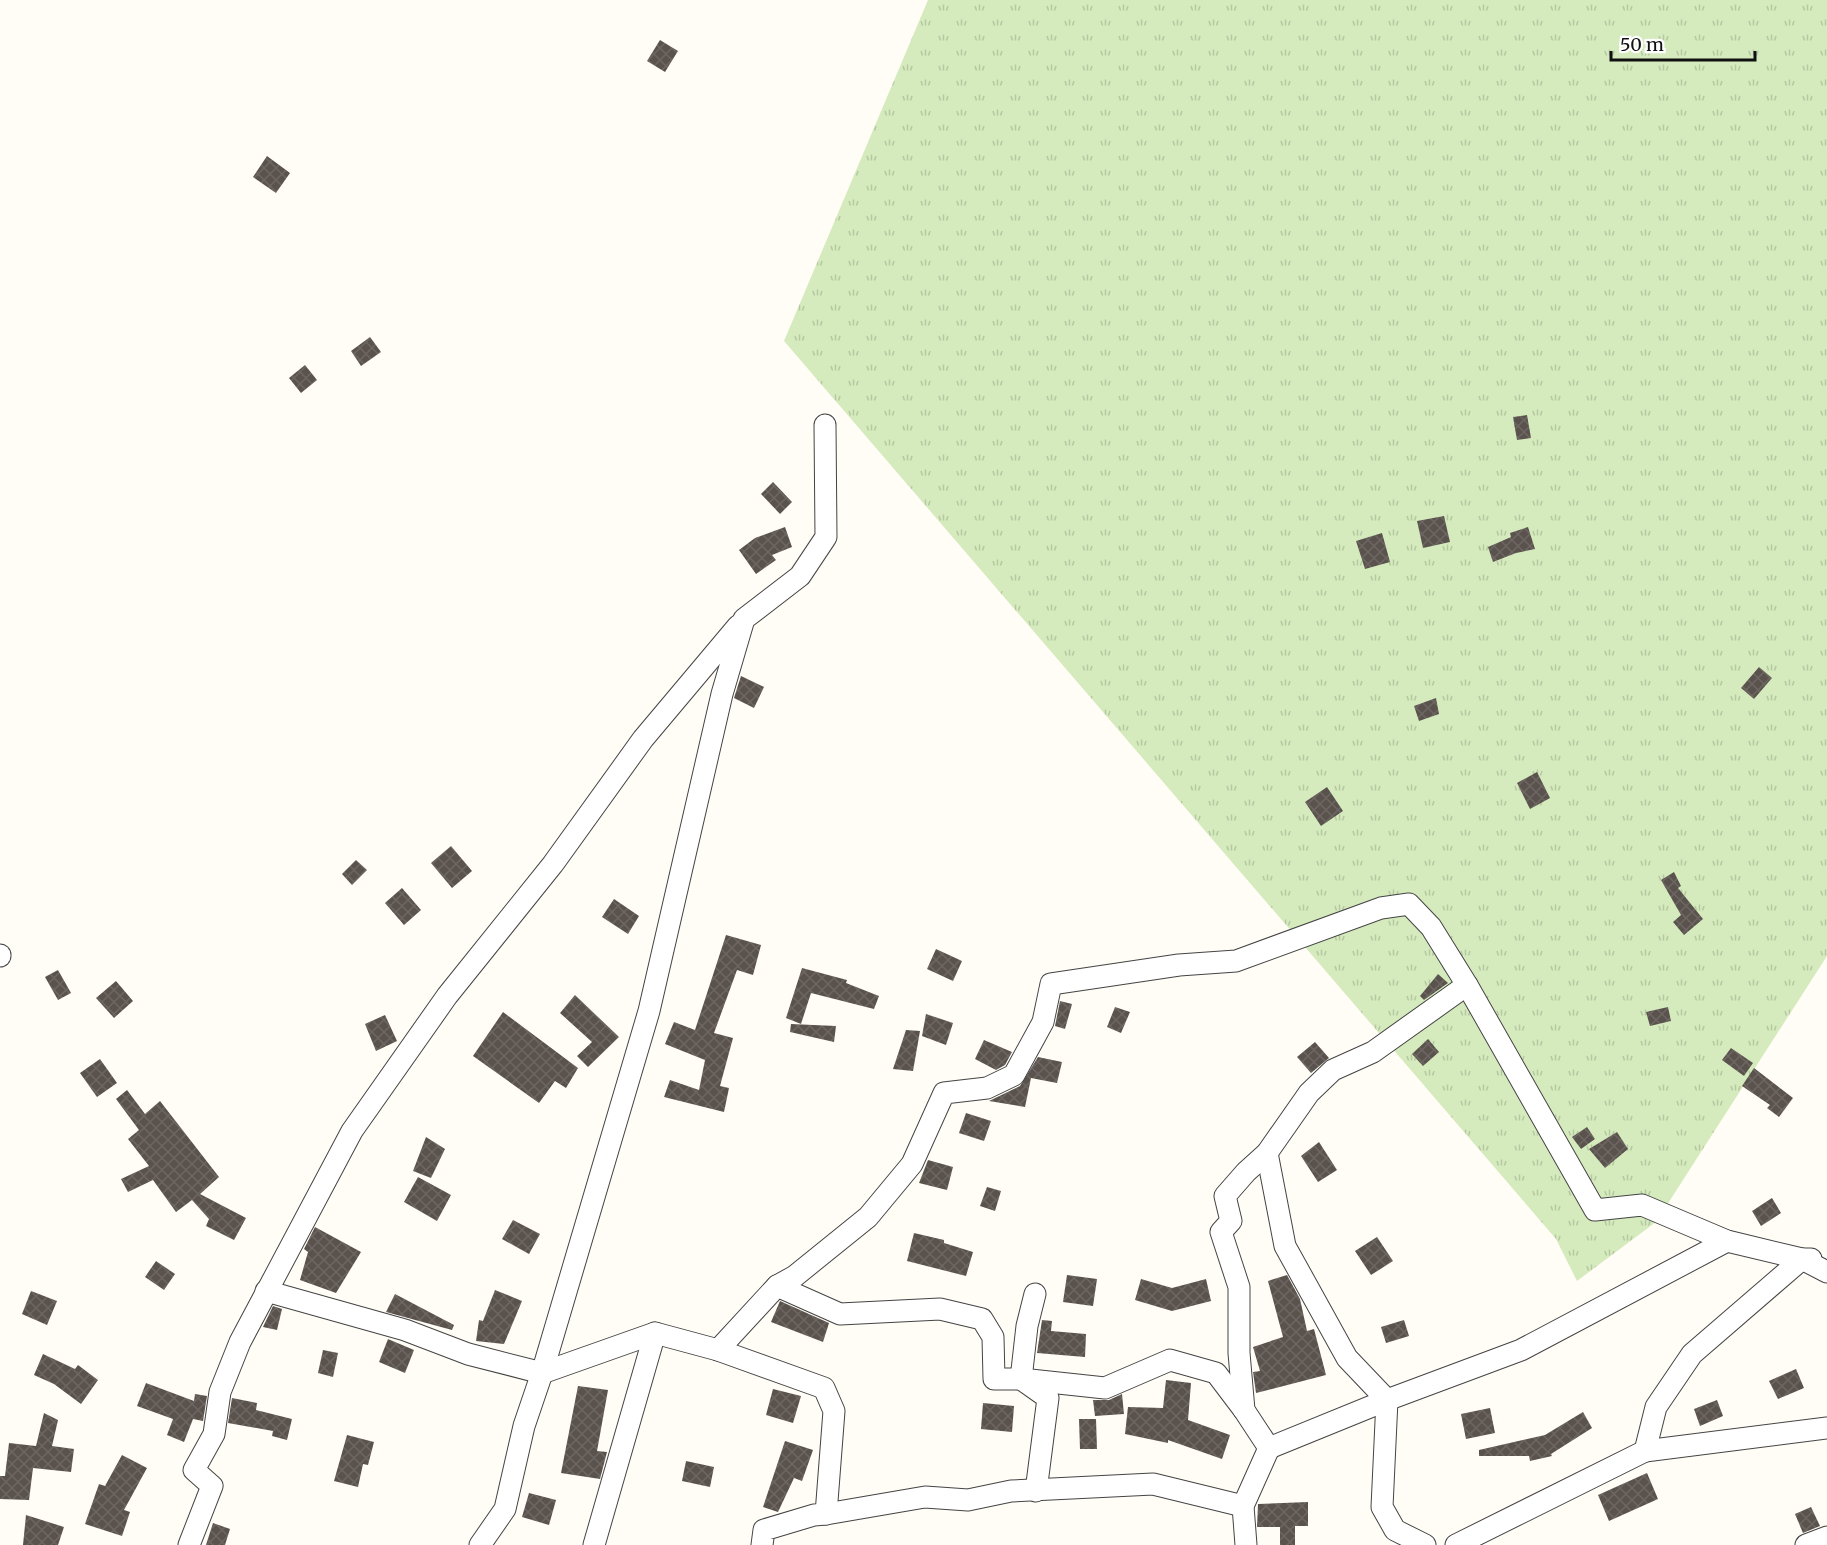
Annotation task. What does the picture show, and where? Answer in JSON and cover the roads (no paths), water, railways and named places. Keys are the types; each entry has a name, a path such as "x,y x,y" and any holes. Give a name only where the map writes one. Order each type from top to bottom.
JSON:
{"street":[{"path":"189,1545 212,1486 194,1470 214,1434 220,1392 240,1342 352,1131 447,996 553,864 644,739 744,619 800,576 826,537 825,425"},
{"path":"480,1545 505,1509 524,1426 542,1373 649,1011 723,694 744,619"},
{"path":"718,1350 777,1286 795,1276 868,1217 912,1164 944,1093 987,1088 1014,1075 1043,1022 1052,984 1179,965 1236,961 1381,908 1409,904 1431,927 1467,985 1595,1210 1642,1205 1727,1241 1802,1259 1827,1272"},
{"path":"1244,1410 1239,1353 1239,1287 1221,1232 1231,1221 1225,1196 1246,1172 1267,1154 1309,1093 1333,1070 1373,1052 1467,985"},
{"path":"1267,1154 1285,1246 1347,1358 1387,1400 1382,1507 1395,1530 1425,1545"},
{"path":"1246,1545 1243,1506 1269,1448 1387,1400 1521,1350 1727,1241"},
{"path":"1645,1451 1656,1407 1692,1354 1802,1259 1827,1258"},
{"path":"777,1286 840,1314 940,1309 982,1319 993,1337 994,1379 1021,1379 1105,1388 1170,1359 1216,1374 1244,1410 1269,1448"},
{"path":"266,1291 405,1330 468,1354 542,1373 655,1333 718,1350 824,1388 834,1411 826,1514"},
{"path":"1021,1379 1027,1326 1035,1294"},
{"path":"594,1545 655,1333"},
{"path":"1021,1379 1048,1398 1036,1491"},
{"path":"1456,1545 1645,1451 1827,1428"},
{"path":"762,1545 764,1530 814,1515 925,1497 968,1500 1011,1491 1154,1484 1243,1506"},
{"path":"1806,1545 1827,1537"}]}
